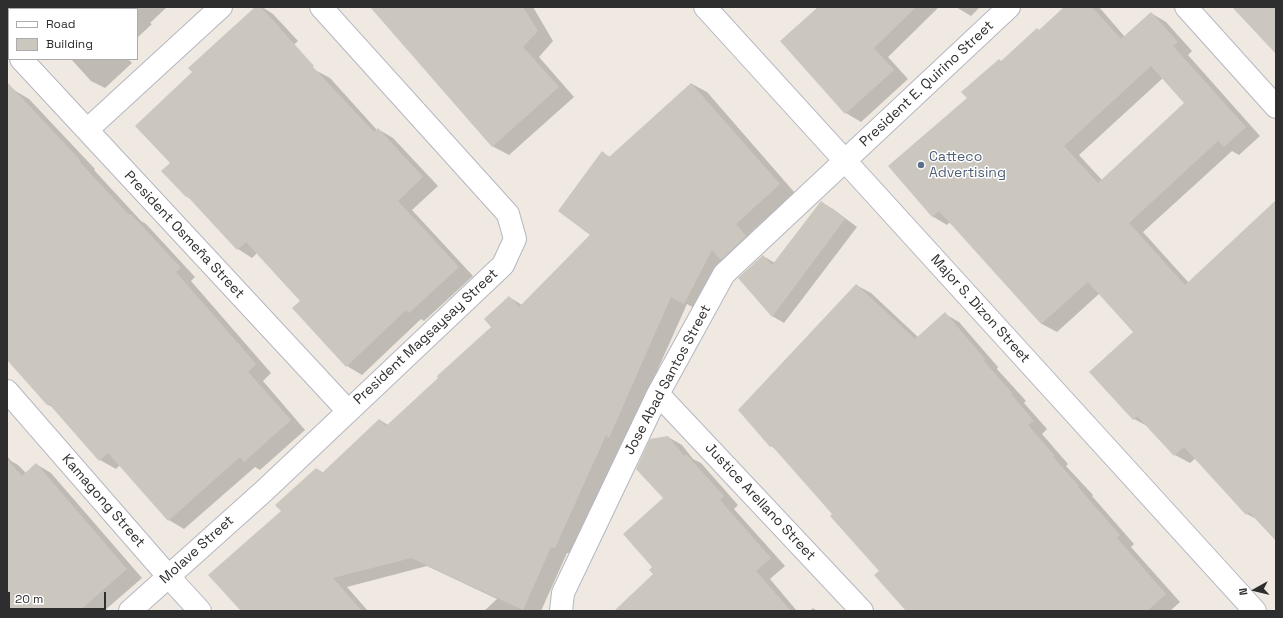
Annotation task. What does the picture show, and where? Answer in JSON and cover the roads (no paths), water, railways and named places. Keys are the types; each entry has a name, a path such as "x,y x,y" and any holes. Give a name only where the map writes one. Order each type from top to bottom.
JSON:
{"street":[{"path":"87,130 221,7"},
{"name":"President Magsaysay Street","path":"265,490 503,265 514,239 508,214 321,7"},
{"name":"Major S. Dizon Street","path":"705,7 1255,611"},
{"name":"President E. Quirino Street","path":"825,181 844,161 1009,7"},
{"path":"1186,7 1276,107"},
{"name":"President Osmeña Street","path":"22,60 348,411"},
{"name":"Jose Abad Santos Street","path":"561,611 563,593 658,394 724,274 825,181"},
{"name":"Kamagong Street","path":"7,391 168,577 200,611"},
{"name":"Justice Arellano Street","path":"658,394 862,611"},
{"name":"Molave Street","path":"130,611 265,490"}],"place":[{"name":"Catteco Advertising","path":"921,165"}]}
